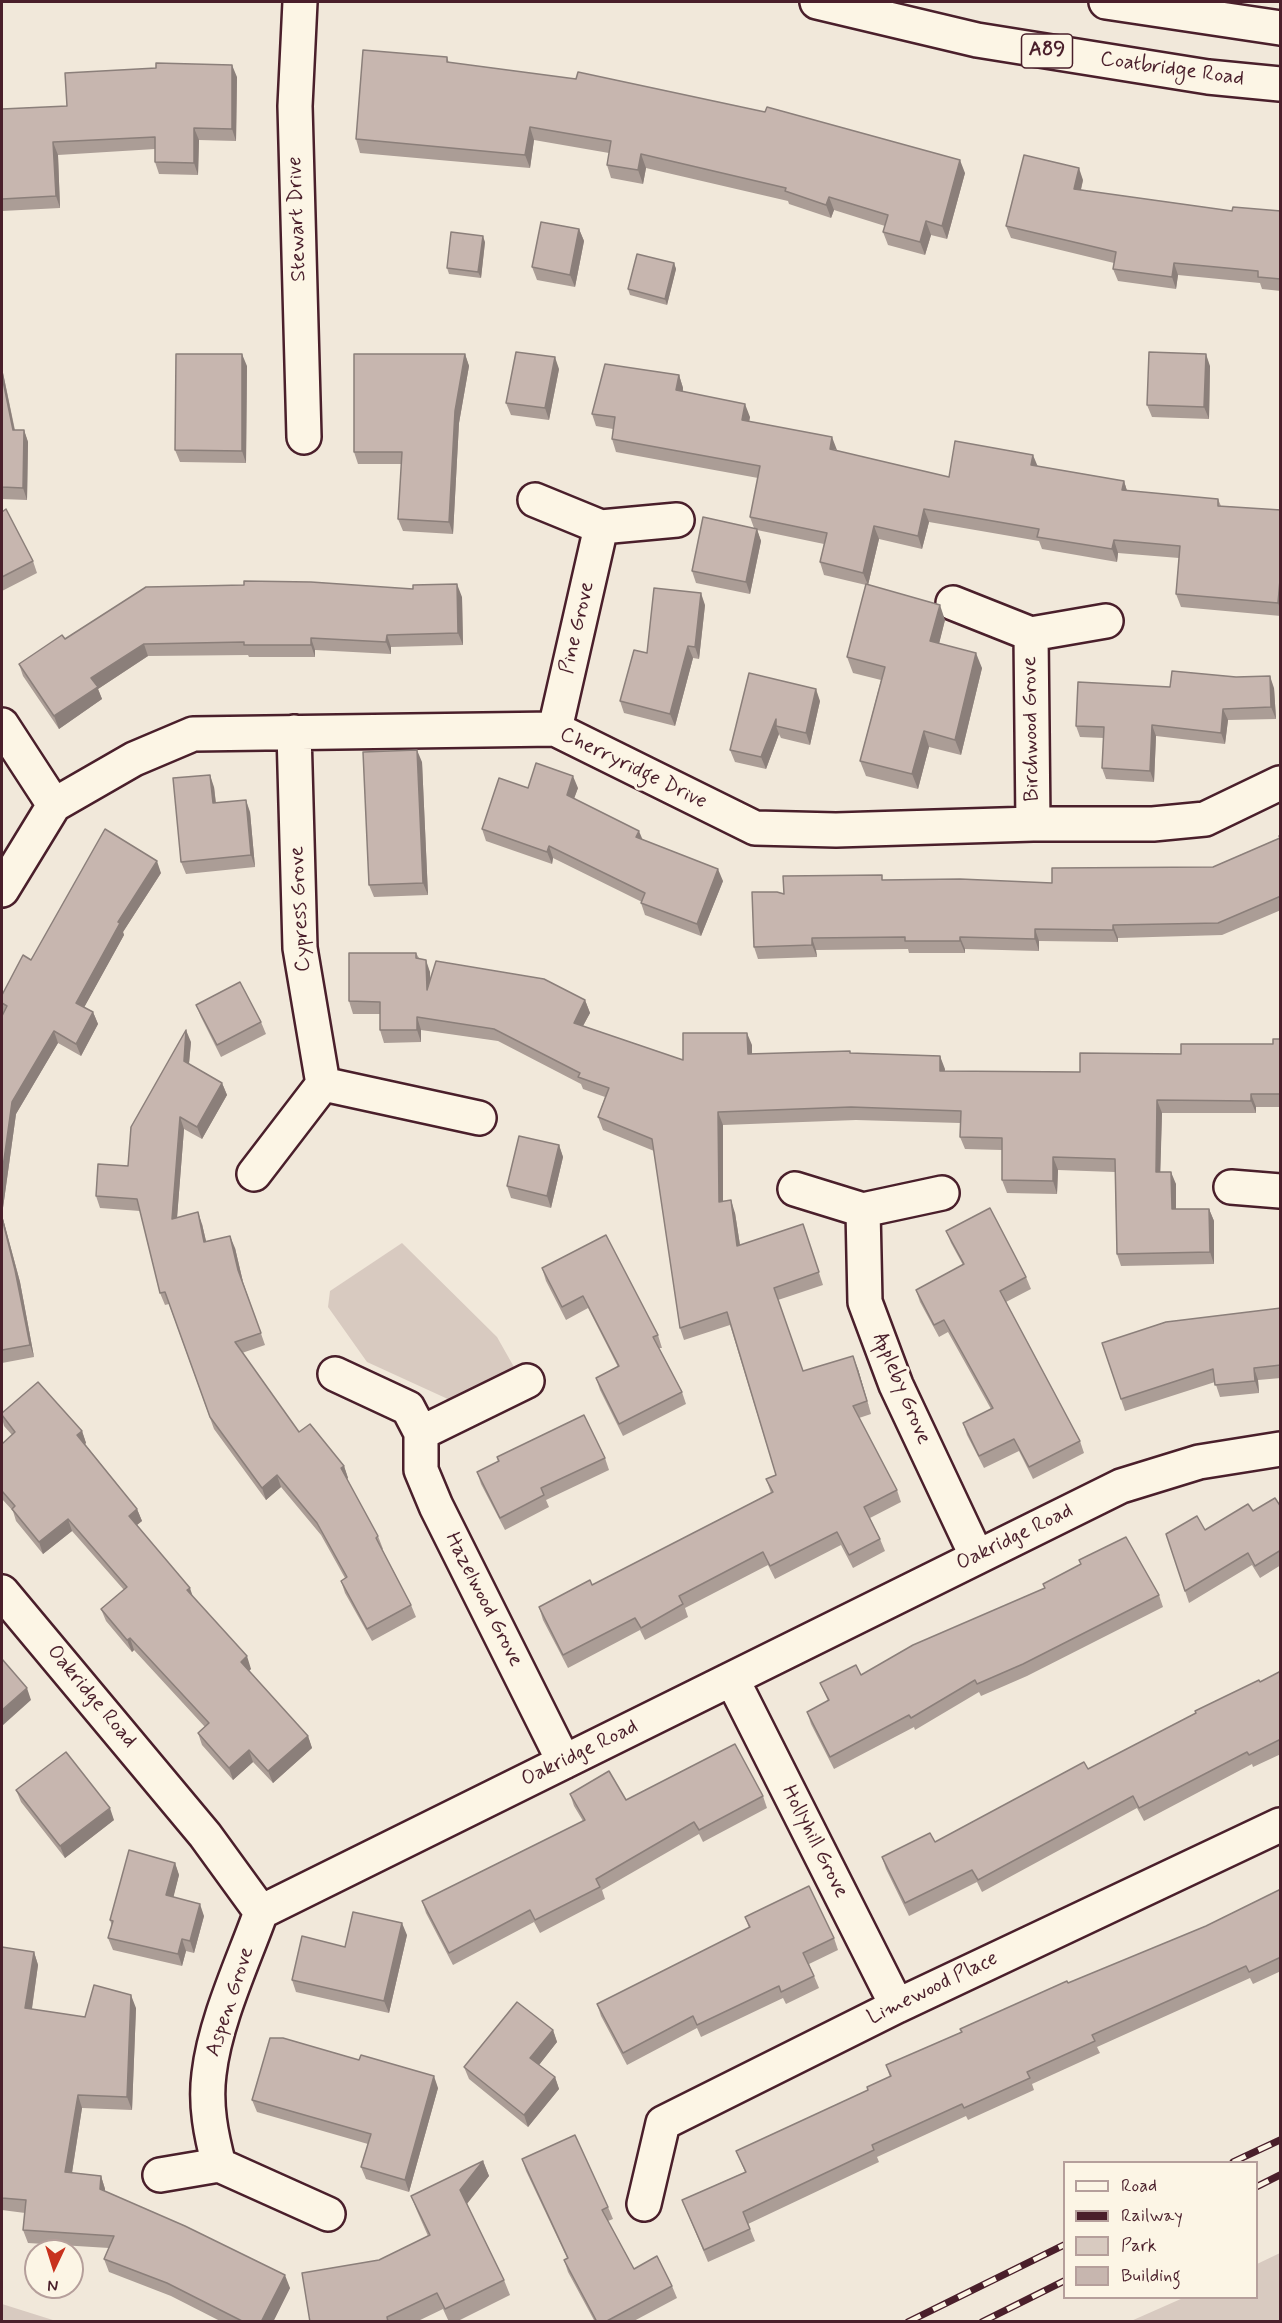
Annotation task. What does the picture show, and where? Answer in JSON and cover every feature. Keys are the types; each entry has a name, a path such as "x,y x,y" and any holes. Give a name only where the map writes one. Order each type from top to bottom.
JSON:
{"street":[{"name":"Stewart Drive","path":"300,2 295,106 304,437"},
{"name":"Coatbridge Road","path":"817,2 977,39 1208,77 1281,84"},
{"path":"1106,2 1281,28"},
{"path":"536,500 601,526 677,520"},
{"name":"Pine Grove","path":"555,729 601,526"},
{"name":"Birchwood Grove","path":"953,603 1030,634 1106,621"},
{"name":"Birchwood Grove","path":"1030,634 1033,824"},
{"path":"2,725 54,805"},
{"name":"Cherryridge Drive","path":"2,890 54,805 134,759 193,734 555,729 755,828 836,830 1033,824 1153,824 1205,819 1281,783"},
{"name":"Cypress Grove","path":"294,732 300,948 323,1084"},
{"path":"254,1174 323,1084 478,1118"},
{"path":"1231,1187 1281,1191"},
{"path":"795,1189 863,1210 942,1193"},
{"name":"Appleby Grove","path":"863,1210 865,1302 896,1385 977,1557"},
{"name":"Hazelwood Grove","path":"335,1374 408,1408 421,1433 421,1470 436,1506 564,1762"},
{"path":"421,1433 527,1381"},
{"name":"Oakridge Road","path":"2,1592 205,1835 261,1912 1121,1486 1199,1462 1281,1449"},
{"name":"Hollyhill Grove","path":"732,1679 897,2006"},
{"name":"Limewood Place","path":"644,2204 663,2123 897,2006 1281,1825"},
{"name":"Aspen Grove","path":"219,2165 208,2106 208,2075 214,2043 261,1912"},
{"path":"160,2175 219,2165 328,2214"}],"green space":[{"path":"402,1243 497,1337 514,1367 450,1400 367,1362 328,1307 330,1291"},
{"path":"1280,2253 1280,2321 1131,2321 1181,2299 1258,2299 1258,2264"},
{"path":"2,2304 56,2321 2,2321"}],"building":[{"path":"363,50 447,57 447,62 576,79 578,72 765,112 767,107 960,160 942,226 926,221 920,242 883,232 888,215 829,197 826,205 785,191 786,188 641,154 638,170 607,165 611,141 530,127 525,155 356,139"},
{"path":"156,63 232,65 232,129 194,128 194,163 155,162 155,137 53,142 56,196 2,199 2,109 67,106 65,73 156,68"},
{"path":"1024,155 1079,168 1074,189 1232,211 1233,207 1281,211 1281,279 1258,277 1258,271 1174,263 1172,277 1113,269 1116,252 1006,226"},
{"path":"541,222 579,229 570,275 532,267"},
{"path":"451,232 483,236 478,272 447,268"},
{"path":"637,254 674,263 665,299 628,289"},
{"path":"516,352 555,357 545,408 506,403"},
{"path":"1149,352 1206,354 1204,407 1147,405"},
{"path":"176,354 242,354 242,451 175,450"},
{"path":"354,354 465,354 455,411 449,522 398,519 402,452 354,452"},
{"path":"605,364 679,375 676,390 745,404 742,420 832,437 830,449 949,477 955,441 1033,455 1031,465 1124,481 1122,490 1218,499 1218,506 1281,510 1281,568 1278,603 1176,594 1180,546 1114,540 1112,549 1037,537 1039,529 924,509 918,536 874,526 863,573 820,562 827,533 750,517 760,466 612,439 615,417 592,414"},
{"path":"2,376 13,430 24,430 23,488 2,487"},
{"path":"6,509 33,561 2,577 2,512"},
{"path":"703,517 757,529 746,582 692,571"},
{"path":"244,581 311,582 413,589 413,585 457,584 458,633 387,635 386,642 311,638 311,645 244,645 244,642 144,644 91,678 98,687 54,716 19,664 62,635 65,639 146,587 244,585"},
{"path":"866,584 940,605 930,641 976,653 955,740 924,731 912,774 860,761 885,667 847,657"},
{"path":"654,588 701,593 695,647 688,646 670,714 620,701 634,650 647,653"},
{"path":"1172,671 1236,677 1270,676 1271,707 1223,709 1221,733 1152,725 1150,771 1102,768 1104,727 1076,726 1078,682 1170,687"},
{"path":"749,673 816,689 806,733 776,726 776,719 761,757 730,750"},
{"path":"417,750 423,883 369,885 363,752"},
{"path":"536,763 573,776 567,795 639,831 636,837 718,869 697,924 641,903 645,893 549,846 547,852 482,829 499,778 528,788"},
{"path":"210,775 213,803 246,800 251,855 181,862 173,778"},
{"path":"105,829 157,861 118,922 120,923 76,1003 93,1012 76,1044 54,1031 12,1102 2,1174 2,1016 7,1006 2,1003 2,995 23,955 31,960"},
{"path":"1281,835 1281,896 1218,923 1113,925 1113,930 1035,929 1035,939 960,937 960,941 905,941 905,937 812,938 812,945 754,947 752,892 784,894 783,876 882,875 882,880 960,879 1052,883 1052,868 1213,867 1280,838"},
{"path":"349,953 416,953 416,958 426,960 427,990 436,961 544,979 585,1000 574,1023 683,1060 683,1033 747,1033 748,1054 850,1051 850,1053 940,1056 940,1071 1080,1072 1080,1053 1181,1054 1181,1044 1273,1044 1273,1039 1281,1039 1281,1094 1251,1094 1251,1101 1157,1100 1156,1172 1171,1172 1172,1209 1209,1209 1210,1252 1117,1254 1115,1159 1053,1157 1053,1181 1002,1180 1002,1138 960,1137 961,1111 851,1107 718,1112 719,1202 731,1200 737,1246 803,1224 819,1272 774,1288 803,1371 853,1356 867,1401 853,1406 897,1490 864,1507 880,1539 849,1555 837,1532 770,1566 763,1552 679,1596 683,1604 641,1628 635,1618 563,1655 539,1607 590,1580 592,1585 773,1492 766,1479 776,1475 727,1312 680,1328 652,1139 598,1117 609,1088 578,1077 580,1073 494,1029 417,1017 417,1030 380,1030 380,1002 349,1001"},
{"path":"240,982 261,1022 217,1045 196,1005"},
{"path":"186,1030 184,1061 222,1083 197,1127 180,1117 172,1219 198,1212 204,1242 230,1236 238,1270 261,1333 235,1342 299,1432 310,1424 344,1466 341,1468 378,1536 376,1538 411,1605 367,1629 341,1581 347,1577 317,1523 277,1475 262,1488 210,1417 165,1292 160,1293 137,1199 96,1196 98,1164 128,1166 131,1127"},
{"path":"519,1136 559,1145 547,1196 507,1186"},
{"path":"990,1208 1026,1277 1000,1291 1080,1441 1029,1467 1014,1439 979,1456 963,1423 993,1408 944,1320 934,1325 916,1290 964,1264 946,1231"},
{"path":"2,1218 30,1345 2,1350"},
{"path":"606,1235 658,1335 653,1337 682,1392 619,1424 596,1378 619,1366 583,1296 562,1307 542,1268"},
{"path":"1281,1308 1281,1365 1254,1368 1255,1381 1215,1385 1213,1369 1121,1399 1102,1343 1166,1322"},
{"path":"38,1382 82,1431 77,1435 137,1509 129,1516 190,1588 187,1590 247,1656 241,1662 308,1736 268,1771 249,1750 229,1768 198,1733 209,1723 130,1638 127,1640 101,1609 127,1587 68,1519 39,1542 12,1509 15,1506 2,1491 2,1444 15,1432 2,1413"},
{"path":"584,1415 605,1458 541,1488 544,1495 500,1518 477,1472 499,1461 497,1457"},
{"path":"1275,1498 1281,1507 1281,1550 1255,1566 1248,1553 1185,1591 1166,1534 1197,1516 1205,1530 1248,1504 1253,1511"},
{"path":"1126,1537 1159,1595 1023,1664 977,1684 975,1680 911,1718 909,1715 830,1757 807,1712 829,1700 820,1683 856,1665 861,1675 913,1645 1045,1588 1043,1584 1081,1564 1079,1560"},
{"path":"2,1659 27,1688 2,1710"},
{"path":"1281,1671 1281,1739 1249,1755 1247,1752 1139,1808 1133,1796 978,1880 972,1870 905,1903 882,1857 930,1833 935,1842 1084,1762 1088,1769 1196,1713 1195,1711"},
{"path":"735,1744 763,1796 699,1830 694,1822 596,1879 600,1887 535,1920 530,1910 449,1953 422,1901 585,1820 570,1794 609,1771 626,1800"},
{"path":"66,1752 110,1808 60,1846 16,1790"},
{"path":"129,1850 175,1863 166,1895 200,1904 190,1941 182,1939 178,1954 108,1938 113,1921 110,1920"},
{"path":"809,1886 834,1938 803,1953 814,1976 781,1992 779,1986 697,2025 693,2016 623,2053 597,2004 750,1927 745,1917"},
{"path":"1281,1889 1281,1957 1249,1972 1246,1966 1092,2035 1095,2041 1027,2072 1030,2078 964,2108 962,2104 872,2145 874,2150 743,2212 750,2229 704,2250 682,2200 746,2172 736,2151 868,2090 867,2087 891,2076 886,2065 962,2032 960,2029 1067,1981 1068,1983 1206,1926"},
{"path":"353,1912 402,1923 384,2001 292,1980 302,1936 345,1947"},
{"path":"2,1947 34,1952 25,2008 85,2017 94,1985 131,1995 127,2097 78,2095 65,2172 101,2176 100,2189 185,2226 285,2275 261,2322 244,2322 167,2283 104,2259 114,2236 23,2230 26,2200 2,2198"},
{"path":"517,2002 553,2030 530,2058 555,2077 524,2115 464,2067"},
{"path":"270,2038 283,2038 359,2060 361,2055 434,2076 405,2180 361,2167 371,2134 252,2100"},
{"path":"575,2135 608,2207 602,2210 634,2269 657,2256 672,2286 605,2322 597,2322 564,2260 568,2258 522,2159"},
{"path":"483,2161 460,2190 504,2280 445,2309 437,2293 387,2317 388,2322 310,2322 302,2273 379,2260 430,2235 411,2196"}],"railway":[{"path":"1235,2161 1280,2140"},
{"path":"1258,2186 1280,2175"},
{"path":"908,2322 1063,2245"},
{"path":"982,2322 1063,2282"}]}
